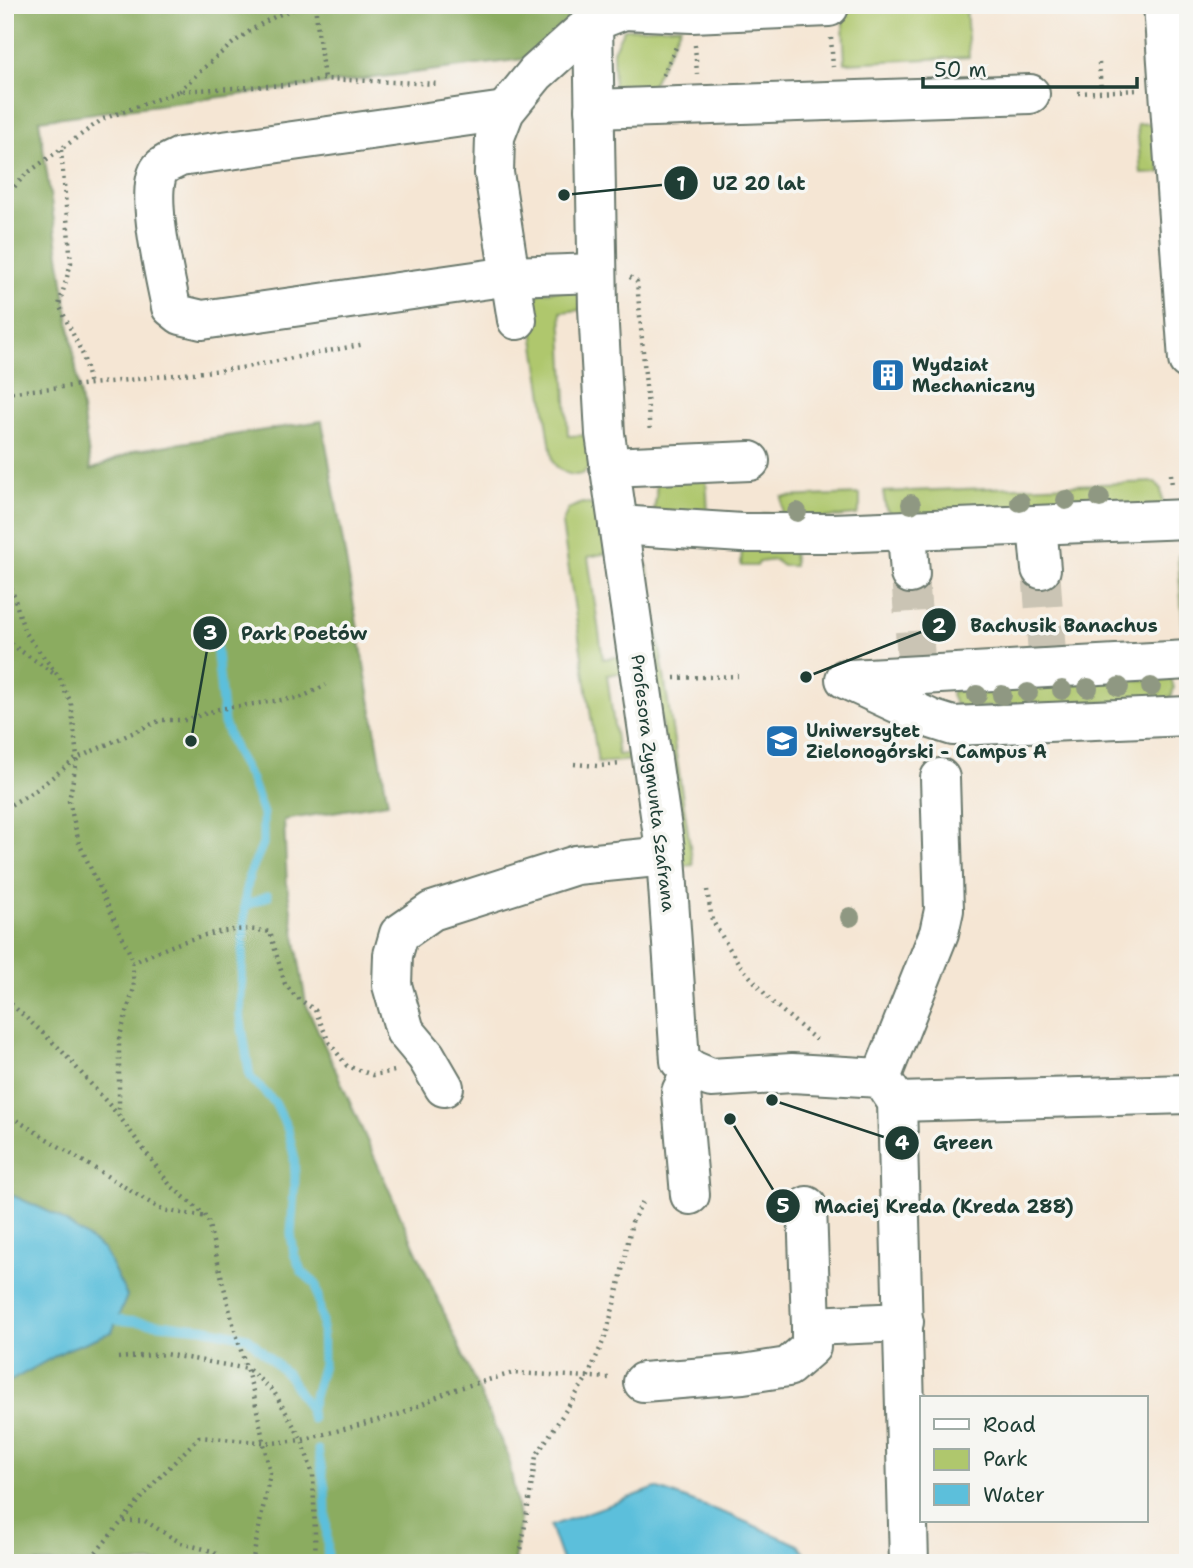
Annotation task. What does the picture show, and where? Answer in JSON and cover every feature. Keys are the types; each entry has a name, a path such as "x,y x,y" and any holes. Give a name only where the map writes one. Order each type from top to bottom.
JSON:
{"street":[{"path":"1163,5 1177,44 1188,360"},
{"path":"517,320 494,173 495,137 505,111 536,73 597,14 624,10 692,13 829,7"},
{"name":"Profesora Zygmunta Szafrana","path":"597,14 594,109 610,272 602,390 609,467 666,856 680,1061 692,1070"},
{"path":"594,109 1030,94"},
{"path":"505,111 180,157 161,168 153,183 157,228 171,307 181,315 202,320 510,276 610,272"},
{"path":"609,467 750,461"},
{"path":"618,525 742,533 907,531 1188,519"},
{"path":"1037,525 1041,569"},
{"path":"907,531 910,575"},
{"path":"1188,660 1047,661 917,667 845,679 931,719 953,726 1188,716"},
{"path":"909,1563 904,1322 889,1090 944,910 940,778"},
{"path":"438,1076 405,1031 393,985 393,955 399,934 432,911 576,865 666,856"},
{"path":"690,1195 681,1093 692,1070 711,1078 792,1073 889,1090 1188,1094"},
{"path":"643,1382 743,1374 788,1367 811,1348 807,1206"},
{"path":"811,1326 904,1322"}],"path":[{"path":"5,15 25,5"},
{"path":"179,91 234,40 286,11 306,5"},
{"path":"315,5 324,79"},
{"path":"829,7 836,102"},
{"path":"692,13 699,107"},
{"path":"646,109 692,13"},
{"path":"1099,63 1101,91"},
{"path":"5,197 26,174 103,120 179,91 288,85 324,79 453,84"},
{"path":"1078,93 1131,90"},
{"path":"61,149 71,263 59,305 83,355 90,385"},
{"path":"610,272 637,282 653,464"},
{"path":"5,393 241,368 365,344"},
{"path":"5,567 25,633 60,678 71,702 77,758 69,801 79,844 132,958 134,988 119,1039 119,1116"},
{"path":"5,640 60,678"},
{"path":"673,678 738,676"},
{"path":"5,808 36,790 77,758 161,720 186,720 219,709 302,697 326,685"},
{"path":"574,764 615,765"},
{"path":"708,890 712,920 739,964 773,1003 817,1041"},
{"path":"132,963 178,942 209,934 256,929 270,932 285,984 296,997 315,1010 329,1042 347,1066 373,1075 438,1076"},
{"path":"7,1001 60,1049 119,1116 170,1185 207,1217 232,1320 248,1369 270,1473 252,1563"},
{"path":"5,1113 162,1210 207,1217"},
{"path":"519,1563 536,1455 588,1376 606,1335 620,1285 632,1222 643,1201"},
{"path":"118,1358 166,1354 248,1369 274,1392 304,1439 313,1475 316,1563"},
{"path":"87,1563 156,1481 199,1437 263,1442 304,1439 401,1414 452,1390 513,1373 588,1376 643,1382"},
{"path":"123,1520 145,1521 181,1544 212,1551 228,1563"}],"green space":[{"path":"5,5 593,5 596,50 39,120 91,470 137,450 322,421 388,803 284,820 287,885 306,1004 508,1456 520,1522 514,1563 5,1563 5,1384 66,1350 112,1332 56,1215 5,1192"},
{"path":"842,5 966,5 969,57 845,63"},
{"path":"681,26 643,103 614,97 613,51 624,29"},
{"path":"1157,123 1160,173 1141,174 1137,124"},
{"path":"574,289 581,294 580,310 561,312 568,436 589,435 591,458 587,470 577,475 566,473 553,462 530,312 531,302 541,292"},
{"path":"657,471 706,473 708,516 653,516"},
{"path":"1155,482 1161,489 1163,506 893,516 886,509 883,492"},
{"path":"860,494 857,515 763,523 763,514 782,513 782,497"},
{"path":"582,503 597,509 608,553 588,557 603,659 623,656 625,672 607,675 618,755 633,753 633,760 598,763 562,524 568,509"},
{"path":"742,544 793,544 794,566 783,566 775,560 759,562 757,566 741,566"},
{"path":"1186,547 1188,646 1184,643 1178,556"},
{"path":"638,561 647,565 693,865 682,866"},
{"path":"1171,678 1174,688 1171,697 1166,700 963,708 955,704 951,695 952,691"}],"water":[{"path":"5,1192 56,1215 104,1250 127,1296 112,1332 66,1350 5,1384"},
{"path":"656,1488 732,1516 799,1545 805,1555 803,1563 563,1563 550,1526"}],"waterway":[{"path":"216,644 224,723 251,780 263,814 263,844 249,876 245,900 240,1015 250,1077 275,1103 288,1130 294,1156 291,1234 294,1254 302,1272 316,1284 322,1322 323,1364 310,1411"},
{"path":"245,906 268,896"},
{"path":"117,1320 202,1328 247,1337 289,1376 312,1419"},
{"path":"318,1450 325,1489 328,1563"}],"tunnel":[{"path":"1041,569 1047,654"},
{"path":"910,574 916,659"}],"place":[{"name":"UZ 20 lat","path":"564,195"},
{"name":"Wydział Mechaniczny","path":"888,375"},
{"name":"Bachusik Banachus","path":"806,677"},
{"name":"Park Poetów","path":"191,741"},
{"name":"Uniwersytet Zielonogórski - Campus A","path":"782,741"},
{"name":"Green","path":"772,1100"},
{"name":"Maciej Kreda (Kreda 288)","path":"730,1119"}]}
